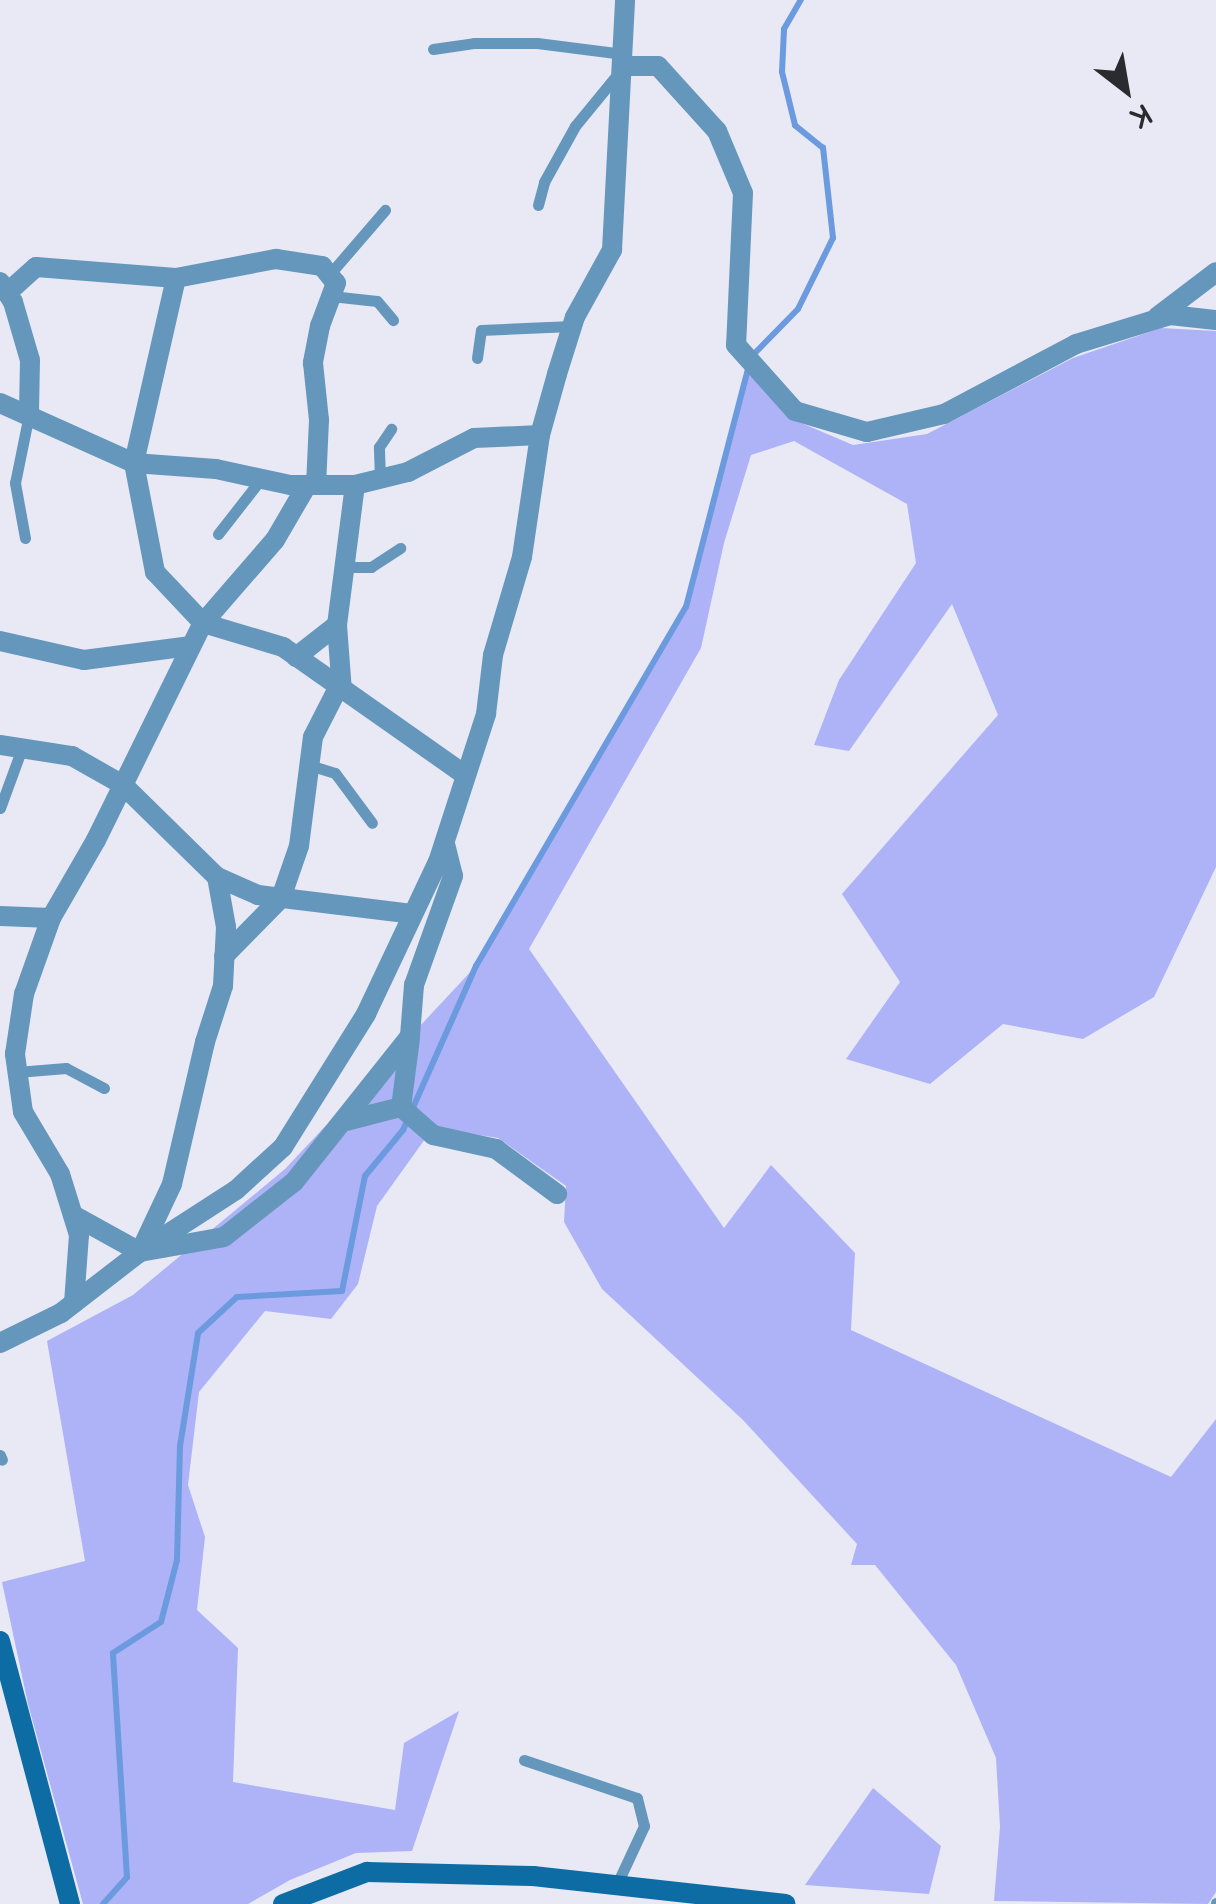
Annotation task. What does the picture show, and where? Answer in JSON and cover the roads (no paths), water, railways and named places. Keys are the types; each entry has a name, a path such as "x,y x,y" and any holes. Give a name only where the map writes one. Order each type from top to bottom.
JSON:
{"street":[{"path":"0,1343 74,1302 140,1252 236,1190 283,1146 366,1014 444,840 486,714 492,654 522,557 540,435 572,326 612,250 624,0"},
{"path":"623,60 658,66 716,130 742,193 736,345 796,412 866,432 944,414 1076,344 1170,315 1216,320"},
{"path":"29,414 30,360 3,287 36,267 176,278 276,258 322,266 330,285 314,363 319,420 312,485 275,540 203,623 124,784 51,918 24,994 15,1054 23,1112 60,1174 79,1234 74,1302"},
{"path":"1152,321 1216,272"},
{"path":"176,278 134,463 154,572 203,623 282,647 465,775"},
{"path":"0,403 134,463 216,469 312,485 355,485 408,472 474,438 540,435"},
{"path":"224,956 281,898 299,846 313,736 340,689 338,625 355,485"},
{"path":"296,657 338,625"},
{"path":"0,641 84,660 191,646"},
{"path":"0,745 72,756 124,784 217,877 258,894 412,914"},
{"path":"401,1107 414,985 453,876 444,840"},
{"path":"140,1252 172,1184 205,1042 224,986 226,927 217,877"},
{"path":"0,916 51,918"},
{"path":"73,1215 140,1252 224,1238 294,1182 410,1036"},
{"path":"346,1121 401,1107"},
{"path":"401,1107 433,1136 496,1149 556,1194"},
{"path":"0,1641 70,1904"},
{"path":"283,1904 368,1872 533,1876 739,1902 786,1904"}],"lane":[{"path":"433,48 474,42 536,43 623,60 576,126 544,182 538,204"},
{"path":"386,210 330,285 377,301 393,320"},
{"path":"477,358 481,330 572,326"},
{"path":"25,538 16,483 29,414"},
{"path":"380,479 378,447 391,429"},
{"path":"218,534 261,479"},
{"path":"344,567 371,566 400,548"},
{"path":"0,808 22,748"},
{"path":"310,765 335,772 372,823"},
{"path":"18,1072 66,1068 104,1088"},
{"path":"524,1760 637,1798 644,1826 616,1886"}],"waterway":[{"path":"753,355 798,309 833,238 823,148 795,125 782,72 784,29 801,0"},
{"path":"103,1904 127,1877 113,1653 161,1622 177,1560 180,1446 198,1333 237,1297 342,1291 365,1176 403,1130 476,966 686,607 749,366"}]}
